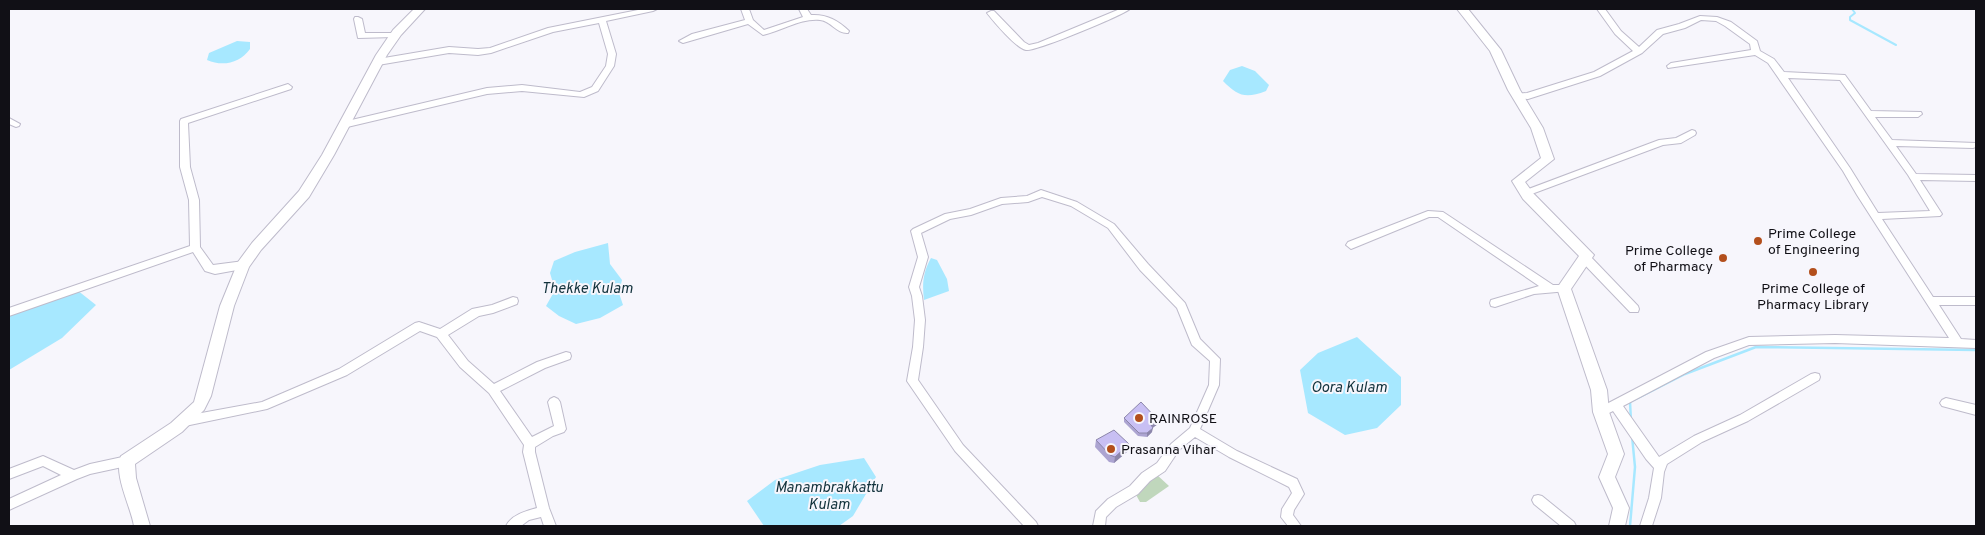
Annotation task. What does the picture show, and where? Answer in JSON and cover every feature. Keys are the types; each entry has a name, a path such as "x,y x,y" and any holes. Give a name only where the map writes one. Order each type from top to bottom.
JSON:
{"street":[{"path":"9,506 73,475 90,469 128,461 185,421 199,406 215,355 225,309 244,265 260,242 284,219 304,193 395,34 420,9"},
{"path":"378,62 450,50 478,52 491,50 551,30 653,9"},
{"path":"745,9 749,21 763,34 808,18 826,18 845,31"},
{"path":"803,9 808,18"},
{"path":"991,13 1021,44 1028,48 1041,45 1126,9"},
{"path":"1462,9 1495,50 1517,96 1537,128 1548,159 1518,181 1526,193 1587,255 1564,288"},
{"path":"1601,9 1633,48 1639,51"},
{"path":"1517,96 1528,96 1597,74 1639,51 1660,32 1700,18 1717,18 1728,24 1754,43 1756,52"},
{"path":"358,19 361,36 395,34"},
{"path":"343,125 487,91 522,88 581,94 595,90 610,66 612,54 602,20"},
{"path":"683,41 749,21"},
{"path":"1671,66 1756,52 1771,61 1848,170 1875,216 1958,343"},
{"path":"1782,75 1842,76 1914,177 1937,214 1875,216"},
{"path":"244,265 214,270 209,268 195,248 194,200 185,167 184,121 288,88"},
{"path":"1870,114 1918,114"},
{"path":"1526,193 1662,142 1678,141 1692,133"},
{"path":"1889,143 1973,145"},
{"path":"1914,177 1976,178"},
{"path":"1032,526 959,448 912,381 918,361 919,296 914,287 923,257 916,231 948,216 971,212 1001,201 1028,199 1042,193 1074,204 1111,226 1144,267 1181,306 1196,342 1215,359 1214,385 1194,431 1175,447 1161,467 1146,477 1134,490 1112,503 1100,515 1099,526"},
{"path":"1351,245 1428,214 1440,214 1550,288"},
{"path":"9,312 195,248"},
{"path":"1585,258 1634,309"},
{"path":"1495,303 1534,290 1564,288"},
{"path":"1564,288 1599,390 1608,408 1660,466"},
{"path":"1932,301 1976,301"},
{"path":"441,334 476,312 493,309 513,302"},
{"path":"185,421 263,406 343,372 419,326 441,334 464,364 493,390 530,444 529,452 544,511 550,526"},
{"path":"1608,408 1710,355 1750,341 1835,339 1976,344"},
{"path":"493,390 541,365 566,356"},
{"path":"1646,526 1655,498 1660,466 1663,461 1698,439 1744,418 1815,376"},
{"path":"530,444 560,429 554,402"},
{"path":"1946,403 1976,410"},
{"path":"1608,408 1616,454 1606,478 1621,508 1617,526"},
{"path":"1194,431 1233,454 1293,482 1298,494 1288,510 1287,517 1295,526"},
{"path":"9,474 42,461 73,475"},
{"path":"128,461 126,468 142,526"},
{"path":"1538,500 1570,526"},
{"path":"512,526 526,516 544,511"}],"green space":[{"path":"1156,474 1169,486 1146,502 1140,502 1135,493"}],"water":[{"path":"237,41 250,42 250,49 241,58 225,63 207,60 209,53"},
{"path":"1242,66 1255,71 1269,85 1266,91 1253,95 1242,95 1223,81 1230,70"},
{"name":"Thekke Kulam","path":"608,243 610,264 622,280 619,293 623,305 600,318 576,324 559,316 546,306 555,290 550,273 554,261 575,252"},
{"path":"931,258 937,260 947,279 949,291 924,300 924,278"},
{"path":"72,286 96,305 62,338 9,370 9,313"},
{"name":"Oora Kulam","path":"1357,337 1401,377 1401,405 1377,428 1345,435 1308,413 1300,370 1318,353"},
{"name":"Manambrakkattu Kulam","path":"864,458 876,477 853,516 839,526 764,526 747,501 775,480 820,465"}],"building":[{"name":"RAINROSE","path":"1141,402 1159,421 1151,425 1153,428 1147,433 1139,433 1124,418"},
{"path":"1114,430 1129,444 1115,457 1110,455 1096,440"}],"waterway":[{"path":"1852,9 1855,13 1850,17 1850,20 1896,45"},
{"path":"1631,421 1630,402 1685,374 1756,347 1976,350"},
{"path":"1630,526 1635,467 1632,436"}],"place":[{"name":"Prime College of Engineering","path":"1758,241"},
{"name":"Prime College of Pharmacy","path":"1723,258"},
{"name":"Prime College of Pharmacy Library","path":"1813,272"},
{"name":"RAINROSE","path":"1139,418"},
{"name":"Prasanna Vihar","path":"1111,449"}]}
